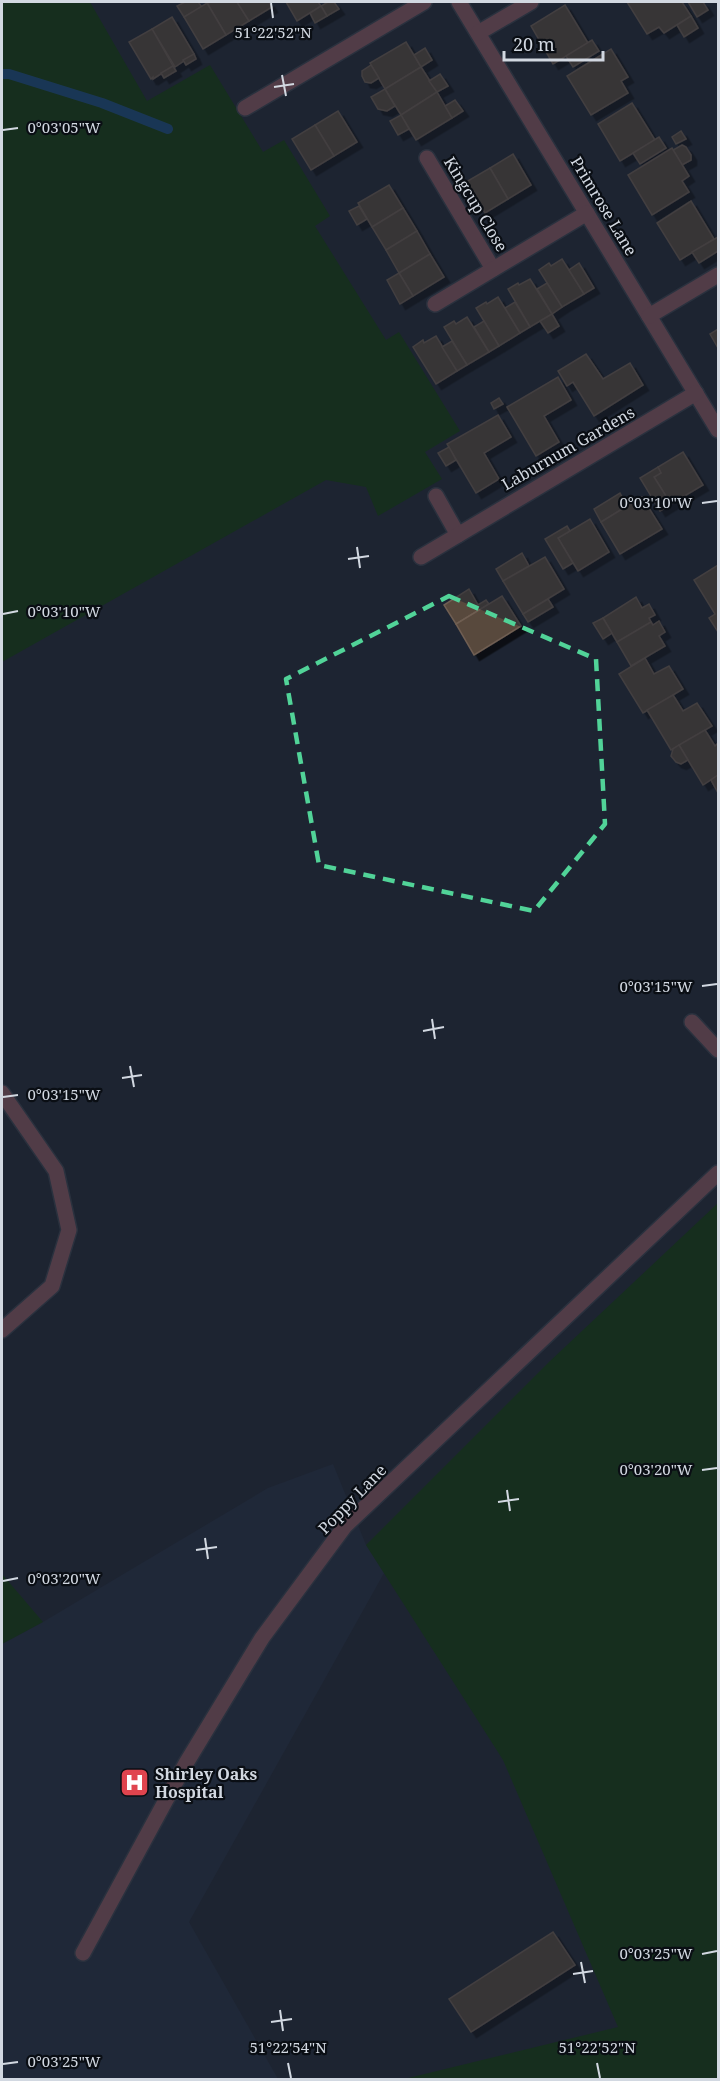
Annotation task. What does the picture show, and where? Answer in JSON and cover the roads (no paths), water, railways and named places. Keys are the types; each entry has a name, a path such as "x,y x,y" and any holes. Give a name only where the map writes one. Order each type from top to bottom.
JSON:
{"street":[{"path":"245,108 424,2"},
{"name":"Primrose Lane","path":"459,2 718,430"},
{"path":"478,33 531,2"},
{"name":"Kingcup Close","path":"428,158 494,269"},
{"name":"Kingcup Close","path":"435,304 587,213"},
{"path":"650,316 718,275"},
{"name":"Laburnum Gardens","path":"421,557 696,393"},
{"path":"436,496 458,535"},
{"path":"692,1022 718,1050"},
{"path":"2,1093 56,1171 69,1230 52,1286 2,1329"},
{"name":"Poppy Lane","path":"83,1953 185,1765 256,1647 345,1526 718,1173"}],"waterway":[{"path":"2,74 9,74 102,103 168,129"}],"place":[{"name":"Shirley Oaks Hospital","path":"134,1783"}]}
